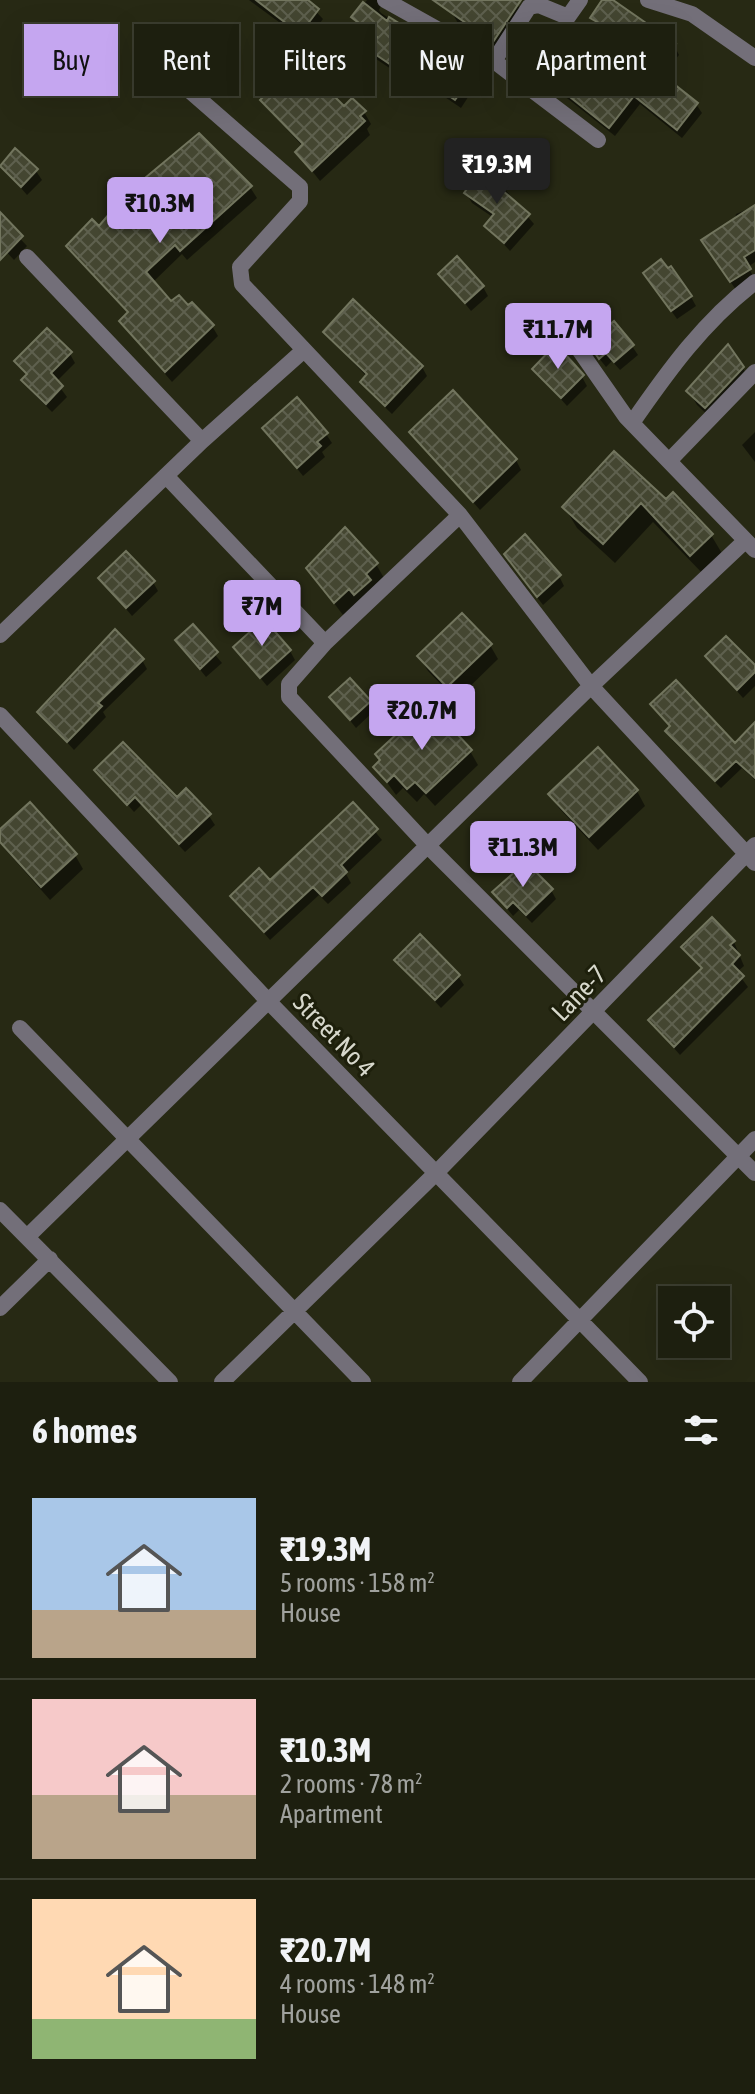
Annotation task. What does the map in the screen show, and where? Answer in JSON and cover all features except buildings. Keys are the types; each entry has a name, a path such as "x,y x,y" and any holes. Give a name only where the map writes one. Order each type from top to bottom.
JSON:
{"street":[{"path":"385,0 494,61 598,140"},
{"path":"494,61 529,7 539,5 568,17 580,0"},
{"path":"648,0 692,14 755,58"},
{"path":"196,96 300,187 300,201 240,267 238,276 460,515 591,686 752,854"},
{"path":"27,257 202,441"},
{"path":"629,420 710,321 755,282"},
{"path":"0,635 168,478 202,441 304,350"},
{"path":"27,1237 591,686 750,546 629,420 580,351"},
{"path":"669,461 755,372"},
{"path":"168,478 325,643"},
{"path":"460,515 325,643 286,691 429,847 755,1173"},
{"name":"Street No 4","path":"0,715 269,1002 640,1382"},
{"name":"Lane-7","path":"222,1382 436,1173 752,854"},
{"path":"20,1028 363,1382"},
{"path":"520,1382 755,1139"},
{"path":"0,1210 170,1382"},
{"path":"0,1308 50,1259"}]}
